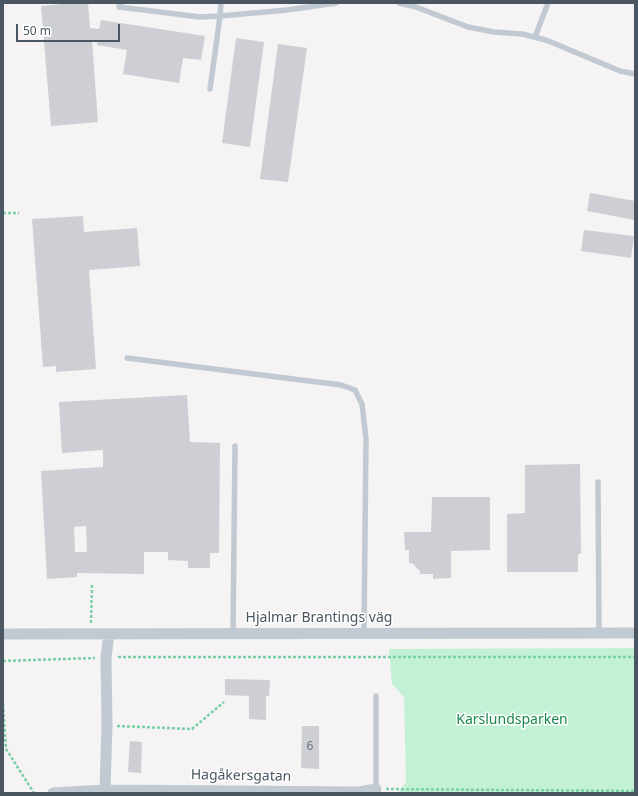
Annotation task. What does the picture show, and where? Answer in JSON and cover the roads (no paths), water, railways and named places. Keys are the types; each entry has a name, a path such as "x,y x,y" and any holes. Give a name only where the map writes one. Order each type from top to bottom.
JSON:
{"street":[{"name":"Hjalmar Brantings väg","path":"3,634 364,632 635,633"},
{"path":"105,790 107,725 106,657 109,634"},
{"name":"Hagåkersgatan","path":"53,793 105,790 172,792 359,792 376,789"}],"lane":[{"path":"120,3 119,7 200,17 287,10 336,3"},
{"path":"210,89 221,3"},
{"path":"399,3 416,7 468,27 494,32 522,34 546,40 620,71 635,74"},
{"path":"535,37 548,3"},
{"path":"127,358 341,385 355,390 362,404 366,438 364,632"},
{"path":"233,633 235,446"},
{"path":"598,482 599,633"},
{"path":"376,696 376,789"}],"park label":[{"name":"Karslundsparken","path":"512,720"}]}
